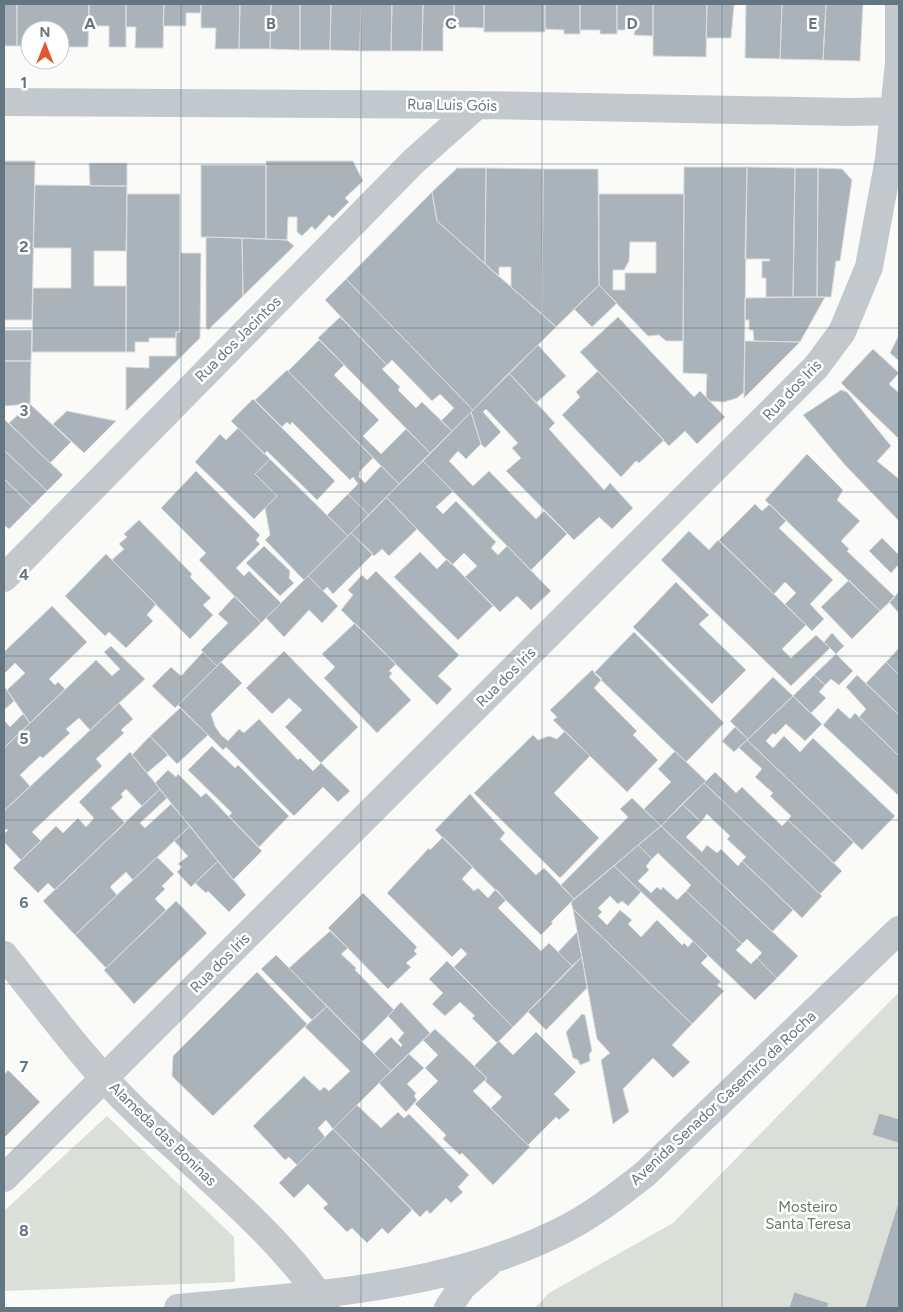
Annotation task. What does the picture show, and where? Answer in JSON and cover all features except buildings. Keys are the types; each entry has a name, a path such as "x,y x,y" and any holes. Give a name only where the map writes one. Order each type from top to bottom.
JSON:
{"street":[{"name":"Rua dos Iris","path":"4,1178 816,367 842,332 869,267 897,111 899,6"},
{"name":"Rua Luis Góis","path":"4,102 477,105 840,112 897,111"},
{"name":"Rua dos Jacintos","path":"4,578 414,161 477,105"},
{"name":"Avenida Senador Casemiro da Rocha","path":"178,1308 323,1301 447,1273 498,1258 557,1233 607,1204 645,1174 899,930"},
{"name":"Alameda das Boninas","path":"4,956 104,1078 133,1108 281,1248 323,1301"},
{"path":"448,1308 462,1287 475,1274 498,1258"}],"green space":[{"name":"Mosteiro Santa Teresa","path":"899,992 899,1308 535,1308 549,1293 673,1223"},
{"path":"107,1116 234,1237 235,1282 4,1291 4,1211"}]}
